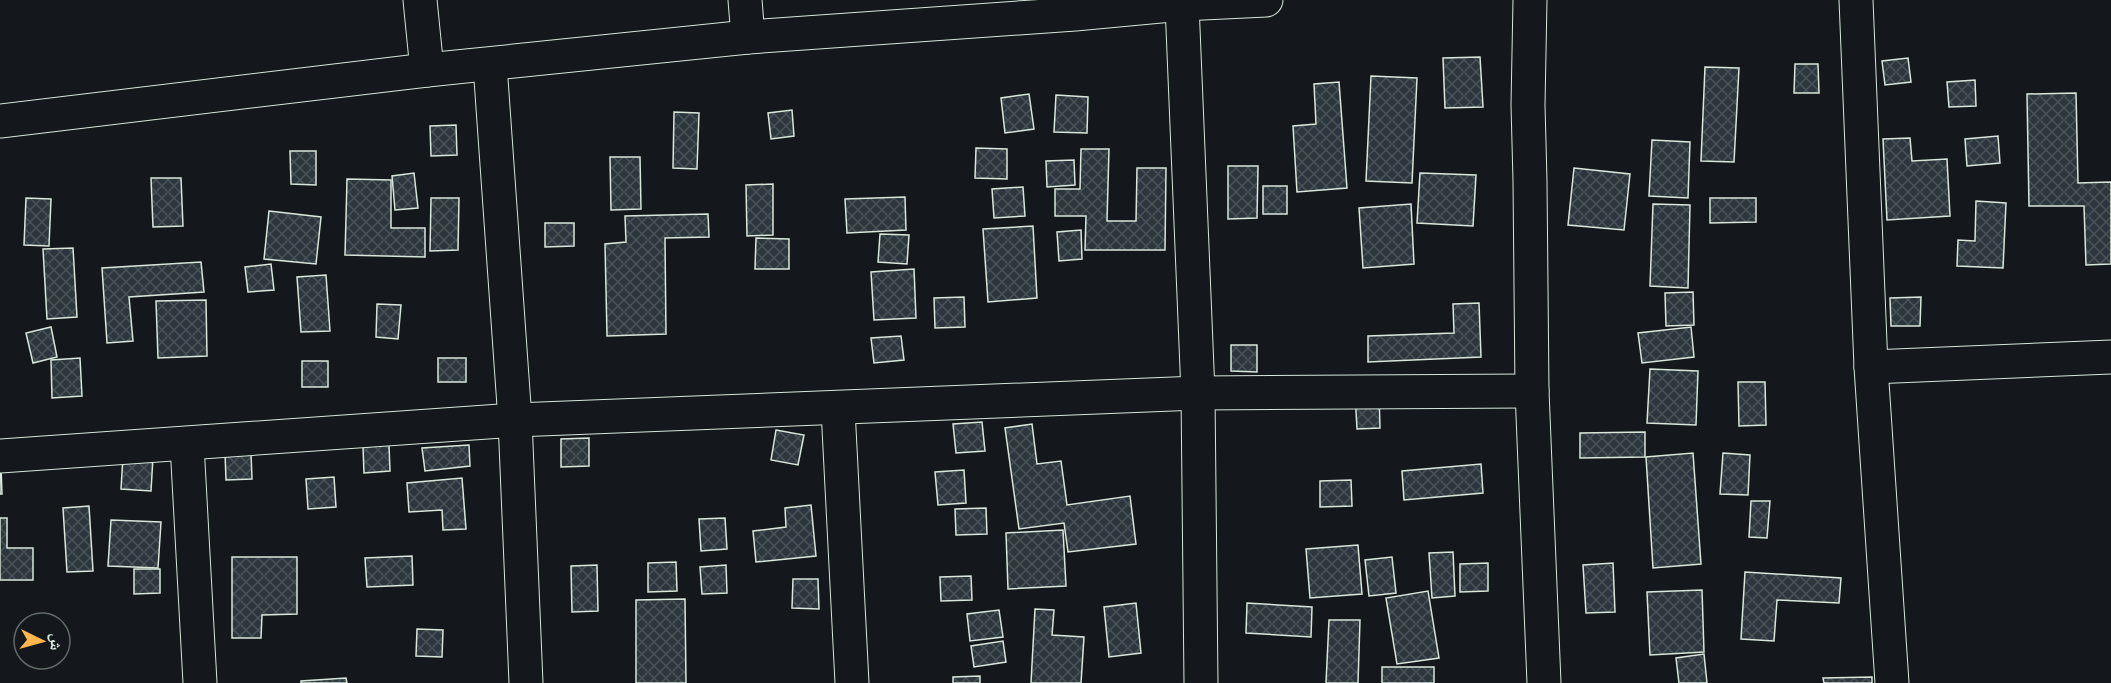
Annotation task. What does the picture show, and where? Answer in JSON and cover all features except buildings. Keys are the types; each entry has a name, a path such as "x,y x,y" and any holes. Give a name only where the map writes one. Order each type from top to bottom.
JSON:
{"street":[{"path":"420,0 427,70"},
{"path":"745,0 748,37"},
{"path":"0,121 427,70 748,37 1074,7 1266,0"},
{"path":"1530,0 1528,105 1532,391 1544,683"},
{"path":"1856,0 1871,367 1892,683"},
{"path":"1182,4 1198,393 1202,683"},
{"path":"490,65 514,420 526,683"},
{"path":"1871,367 2111,357"},
{"path":"0,456 514,420 1198,393 1532,391"},
{"path":"838,409 852,683"},
{"path":"187,444 200,683"}]}
